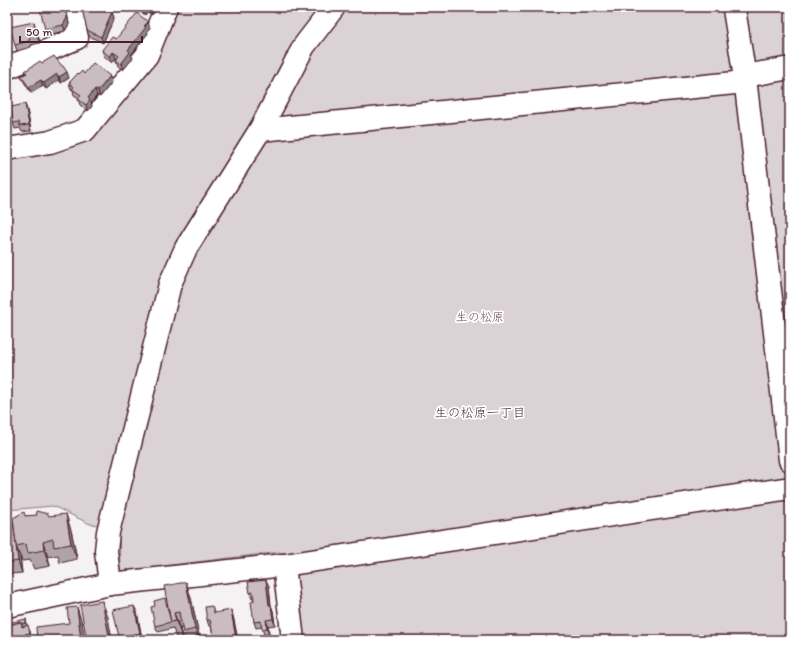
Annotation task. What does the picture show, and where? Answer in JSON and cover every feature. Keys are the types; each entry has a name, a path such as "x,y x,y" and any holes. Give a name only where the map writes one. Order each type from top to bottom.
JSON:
{"street":[{"path":"7,68 77,38 70,7"},
{"path":"7,149 50,142 85,130 147,55 166,7"},
{"path":"110,584 106,551 108,532 170,284 186,248 260,130 304,46 334,7"},
{"path":"734,9 745,78 790,460"},
{"path":"260,130 735,83 751,75 790,68"},
{"path":"7,606 110,584 284,565 790,488"},
{"path":"284,565 293,640"}],"green space":[{"name":"生の松原","path":"173,7 790,7 790,640 300,640 293,575 280,552 120,571 119,526 90,524 53,506 7,510 7,156 95,130"}],"building":[{"path":"42,7 65,7 67,18 63,25 45,29 40,9 43,8"},
{"path":"102,7 112,12 101,37 87,30 83,13 85,9 91,11 93,8 100,11"},
{"path":"137,7 156,7 151,12 147,9 143,12"},
{"path":"137,13 148,22 144,26 146,27 128,50 130,52 121,64 116,60 119,56 113,52 110,57 102,50 112,37 116,39"},
{"path":"34,22 37,37 15,45 10,27"},
{"path":"54,56 67,72 59,77 57,74 44,83 41,80 29,87 21,76 27,73 25,71 40,61 42,63"},
{"path":"93,63 110,76 98,91 95,89 88,98 90,100 86,105 78,99 81,95 72,89 74,87 69,83 78,73 79,74 82,71 84,74"},
{"path":"25,104 29,125 20,126 19,122 13,123 11,107"},
{"path":"8,117 10,135 7,135"},
{"path":"36,511 48,514 49,516 66,514 71,544 54,547 53,539 43,542 44,550 28,553 26,544 16,546 13,518 24,512 25,516 37,515"},
{"path":"13,521 18,561 7,563 7,524"},
{"path":"266,580 269,605 271,605 273,619 266,620 267,628 262,629 261,621 254,622 251,602 254,601 253,592 250,593 248,582"},
{"path":"186,582 195,629 183,632 179,612 174,613 176,621 171,622 164,586"},
{"path":"165,598 171,622 155,626 151,607 155,606 154,601"},
{"path":"102,601 110,640 87,640 80,605"},
{"path":"134,606 140,633 119,637 113,610"},
{"path":"212,606 214,613 231,610 236,639 214,640 210,620 207,620 205,607"},
{"path":"77,607 81,640 37,640 36,627 69,623 67,608"},
{"path":"26,619 26,623 22,624 21,622 8,625 8,623"},
{"path":"21,622 22,627 28,625 30,633 25,634 26,639 32,637 32,640 11,640 8,625"}],"district":[{"name":"生の松原一丁目","path":"480,412"}]}
